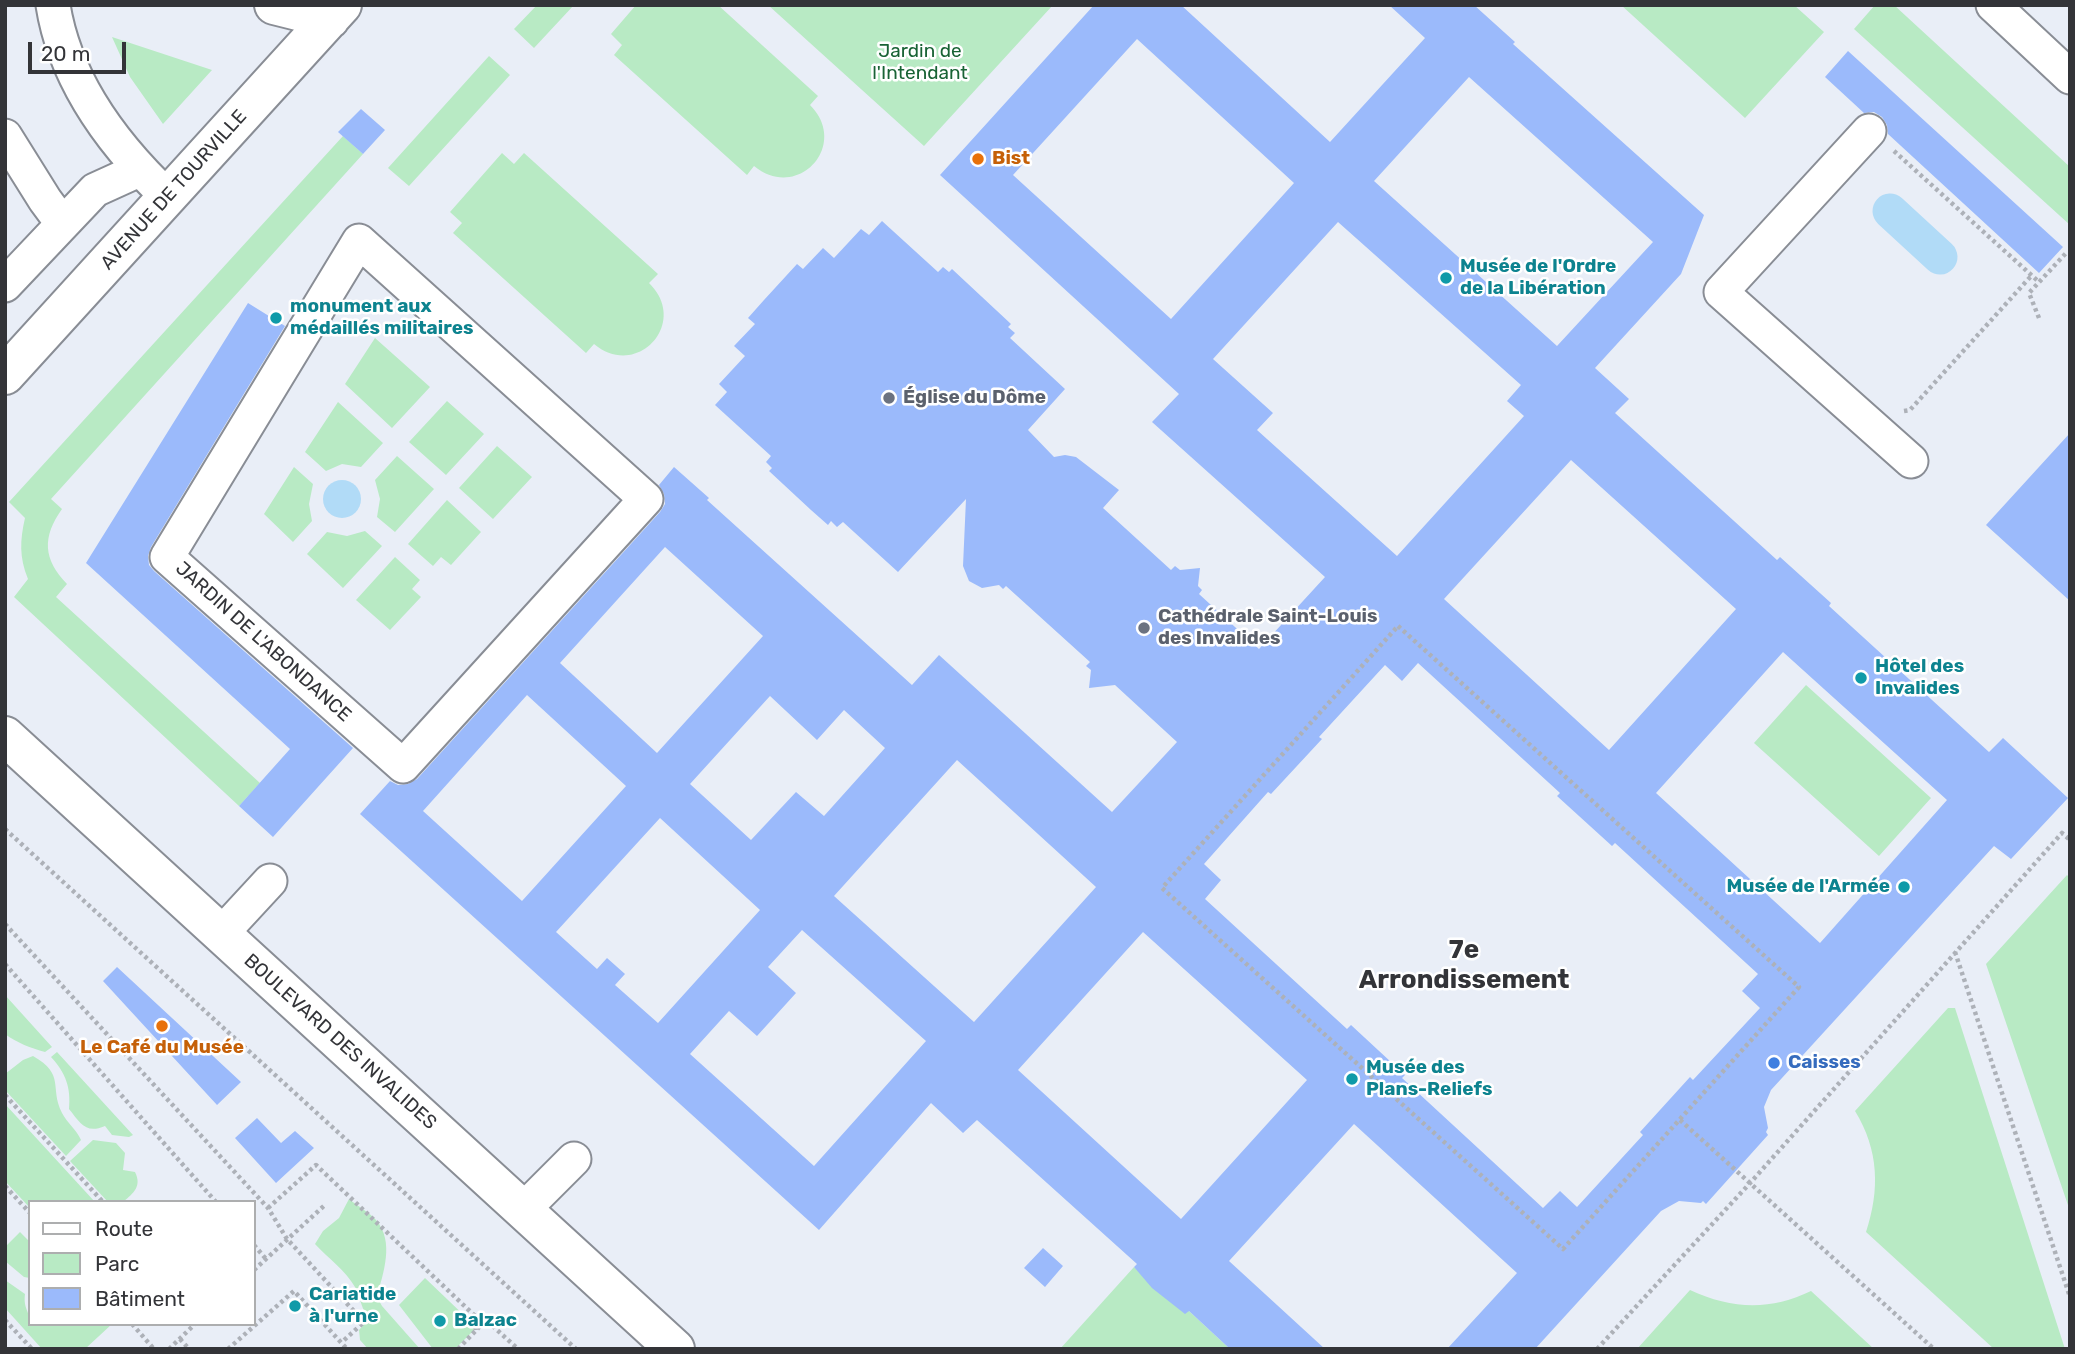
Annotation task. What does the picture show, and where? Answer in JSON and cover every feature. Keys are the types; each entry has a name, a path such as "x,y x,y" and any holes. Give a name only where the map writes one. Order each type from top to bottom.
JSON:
{"main road":[{"path":"274,5 336,12"},
{"name":"AVENUE DE TOURVILLE","path":"5,375 336,12"},
{"name":"BOULEVARD DES INVALIDES","path":"5,736 675,1349"}],"street":[{"path":"53,5 68,56 87,98 123,152 168,197"},
{"path":"1993,5 2068,69"},
{"path":"5,136 62,223"},
{"path":"1878,138 1721,292 1911,461"},
{"name":"AVENUE DE TOURVILLE","path":"5,285 95,190 139,170"},
{"name":"JARDIN DE L'ABONDANCE","path":"359,241 646,499 404,766 167,556 359,241"},
{"path":"221,934 270,881"},
{"path":"524,1209 574,1159"}],"path":[{"path":"1878,138 2039,282"},
{"path":"2039,318 2029,293 2067,252 2070,252"},
{"path":"1867,422 1910,410 2032,275"},
{"path":"1398,626 1799,988 1680,1120 1563,1249 1162,888 1398,626"},
{"path":"5,830 576,1349"},
{"path":"1597,1349 1751,1182 2062,833 2070,840"},
{"path":"5,924 268,1208 287,1240 364,1322 342,1342"},
{"path":"1955,953 2070,1297"},
{"path":"5,964 214,1200"},
{"path":"5,1095 101,1200"},
{"path":"1680,1120 1934,1349"},
{"path":"268,1208 316,1165 474,1315 476,1331"},
{"path":"5,1186 28,1211"},
{"path":"256,1268 326,1204"},
{"path":"256,1247 266,1259"},
{"path":"256,1324 294,1291 347,1349"},
{"path":"5,1320 32,1349"},
{"path":"458,1349 486,1321 518,1349"},
{"path":"134,1326 155,1349"},
{"path":"169,1349 193,1326"},
{"path":"228,1349 254,1326"},
{"path":"180,1339 189,1349"}],"green space":[{"path":"537,5 574,5 534,48 514,29"},
{"path":"636,5 718,5 818,96 810,105 821,121 824,136 821,151 814,164 802,173 787,177 771,175 754,166 747,175 614,55 622,45 611,34"},
{"name":"Jardin de l'Intendant","path":"768,5 1053,5 924,146"},
{"path":"1621,5 1794,5 1824,32 1745,118"},
{"path":"1875,5 1894,5 2070,167 2070,225 1854,29"},
{"path":"112,37 212,70 163,124 130,77"},
{"path":"489,56 510,75 409,186 388,168"},
{"path":"343,136 363,154 51,499 62,509 51,529 48,548 53,566 67,584 56,597 260,783 239,806 14,597 28,579 21,548 25,518 9,502"},
{"path":"502,153 514,164 524,153 658,274 649,283 660,299 664,314 661,329 653,342 641,351 626,355 610,353 594,344 586,353 453,233 462,223 450,212"},
{"path":"375,338 430,387 392,428 345,384"},
{"path":"447,401 484,434 446,475 409,442"},
{"path":"338,402 383,443 361,467 342,464 326,471 305,452"},
{"path":"497,446 532,477 493,519 459,488"},
{"path":"397,456 434,489 395,532 377,517 380,499 375,480"},
{"path":"294,467 313,484 309,504 312,521 293,542 264,514"},
{"path":"447,500 481,532 451,565 441,557 433,566 408,544"},
{"path":"365,531 382,546 343,588 307,554 327,532 347,536"},
{"path":"395,557 420,580 412,589 421,597 390,630 356,600"},
{"path":"1806,685 1931,798 1879,856 1754,743"},
{"path":"2067,875 2070,878 2070,1211 1986,964"},
{"path":"5,995 52,1047 45,1052 24,1045 5,1034"},
{"path":"1948,1008 1955,1008 2065,1349 1994,1349 1866,1232 1874,1201 1875,1170 1869,1140 1855,1111"},
{"path":"57,1052 133,1135 112,1135 105,1126 88,1128 77,1119 69,1109 69,1094 64,1075 51,1057"},
{"path":"33,1056 50,1069 58,1104 81,1140 66,1156 5,1090 5,1074"},
{"path":"5,1104 93,1200 28,1200 28,1206 5,1181"},
{"path":"93,1140 116,1143 125,1153 123,1170 135,1172 138,1181 136,1189 125,1200 106,1200 70,1161"},
{"path":"349,1199 373,1217 382,1229 386,1258 377,1297 420,1349 368,1349 360,1340 359,1330 369,1319 357,1291 347,1276 315,1244 323,1231 339,1218"},
{"path":"20,1232 28,1240 28,1278 5,1261 7,1245"},
{"path":"1134,1267 1189,1311 1230,1349 1060,1349"},
{"path":"425,1278 471,1322 474,1330 455,1349 433,1349 399,1305"},
{"path":"5,1280 25,1294 28,1326 110,1326 85,1349 42,1349 5,1308"},
{"path":"1690,1290 1720,1301 1750,1305 1781,1302 1811,1291 1874,1349 1637,1349"}],"water":[{"path":"342,480 355,486 361,499 355,512 342,518 329,512 323,499 329,486"}],"building":[{"name":"Hôtel des Invalides","path":"1094,5 1181,5 1330,142 1425,38 1389,5 1474,5 1515,42 1513,44 1704,215 1681,274 1595,368 1629,399 1615,413 1777,560 1780,557 1831,603 1829,606 1989,752 2003,738 2068,798 2011,859 1994,846 1771,1090 1764,1107 1768,1135 1706,1204 1703,1201 1679,1201 1661,1211 1535,1349 1447,1349 1517,1273 1354,1124 1229,1261 1325,1349 1230,1349 1189,1311 1185,1314 1152,1288 1134,1267 1137,1264 977,1120 963,1133 931,1103 819,1230 360,814 390,781 398,785 417,779 660,512 665,504 659,485 674,467 912,685 939,655 1112,812 1177,742 1115,685 1089,688 1091,670 1086,666 1090,662 1006,586 1003,589 999,585 982,588 969,581 963,566 966,499 898,572 843,522 837,527 831,521 828,525 811,510 769,471 772,468 766,462 771,456 715,405 727,392 719,384 745,356 734,346 755,324 748,318 764,300 797,264 803,269 823,248 834,258 861,229 869,235 882,221 938,272 943,267 949,272 952,269 1011,324 1008,327 1015,333 1010,338 1065,389 1028,430 1054,457 1076,457 1119,490 1103,508 1171,570 1175,566 1180,570 1200,568 1198,586 1202,590 1199,594 1259,649 1325,577 1152,422 1179,394 940,175","holes":["1137,39 1294,183 1171,319 1013,175","1469,77 1653,242 1557,346 1374,181","1338,222 1521,385 1507,401 1524,416 1397,556 1257,430 1273,413 1213,359","1571,460 1736,609 1609,750 1444,599","665,547 763,636 657,753 560,663","1783,652 1947,800 1820,943 1656,793","1418,663 1560,793 1557,796 1612,846 1615,843 1758,974 1742,991 1760,1008 1693,1080 1690,1077 1640,1132 1643,1135 1577,1207 1560,1191 1543,1208 1402,1078 1405,1075 1351,1025 1347,1029 1205,899 1221,880 1204,864 1268,792 1271,794 1322,739 1319,737 1385,665 1402,681","527,695 626,786 522,901 423,811","770,696 817,740 844,710 885,748 824,816 796,792 751,840 690,784","957,760 1096,887 974,1022 834,896","660,818 760,910 658,1023 615,985 625,974 607,958 597,969 556,932","802,930 926,1041 814,1166 690,1054 729,1011 757,1036 796,993 768,967","1143,932 1307,1080 1181,1219 1018,1070"]},
{"path":"1848,51 2063,247 2039,273 1888,134 1882,117 1874,112 1864,113 1825,77"},
{"path":"361,109 385,130 363,154 338,132"},
{"path":"248,303 285,326 148,556 149,565 154,571 353,748 273,837 239,806 290,749 86,563"},
{"path":"2070,433 2070,601 1986,525"},
{"name":"Le Café du Musée","path":"117,967 241,1082 217,1105 103,981"},
{"path":"257,1118 281,1143 295,1131 314,1148 276,1183 235,1138"},
{"path":"1043,1248 1063,1266 1045,1287 1024,1268"}],"waterway":[{"path":"1890,211 1940,257"}],"place":[{"name":"Bist","path":"978,159"},
{"name":"Musée de l'Ordre de la Libération","path":"1446,278"},
{"name":"monument aux médaillés militaires","path":"276,318"},
{"name":"Église du Dôme","path":"889,398"},
{"name":"Cathédrale Saint-Louis des Invalides","path":"1144,628"},
{"name":"Hôtel des Invalides","path":"1861,678"},
{"name":"Musée de l'Armée","path":"1904,887"},
{"name":"Le Café du Musée","path":"162,1026"},
{"name":"Caisses","path":"1774,1063"},
{"name":"Musée des Plans-Reliefs","path":"1352,1079"},
{"name":"Cariatide à l'urne","path":"295,1306"},
{"name":"Balzac","path":"440,1321"}],"district":[{"name":"7e Arrondissement","path":"1464,965"}]}
